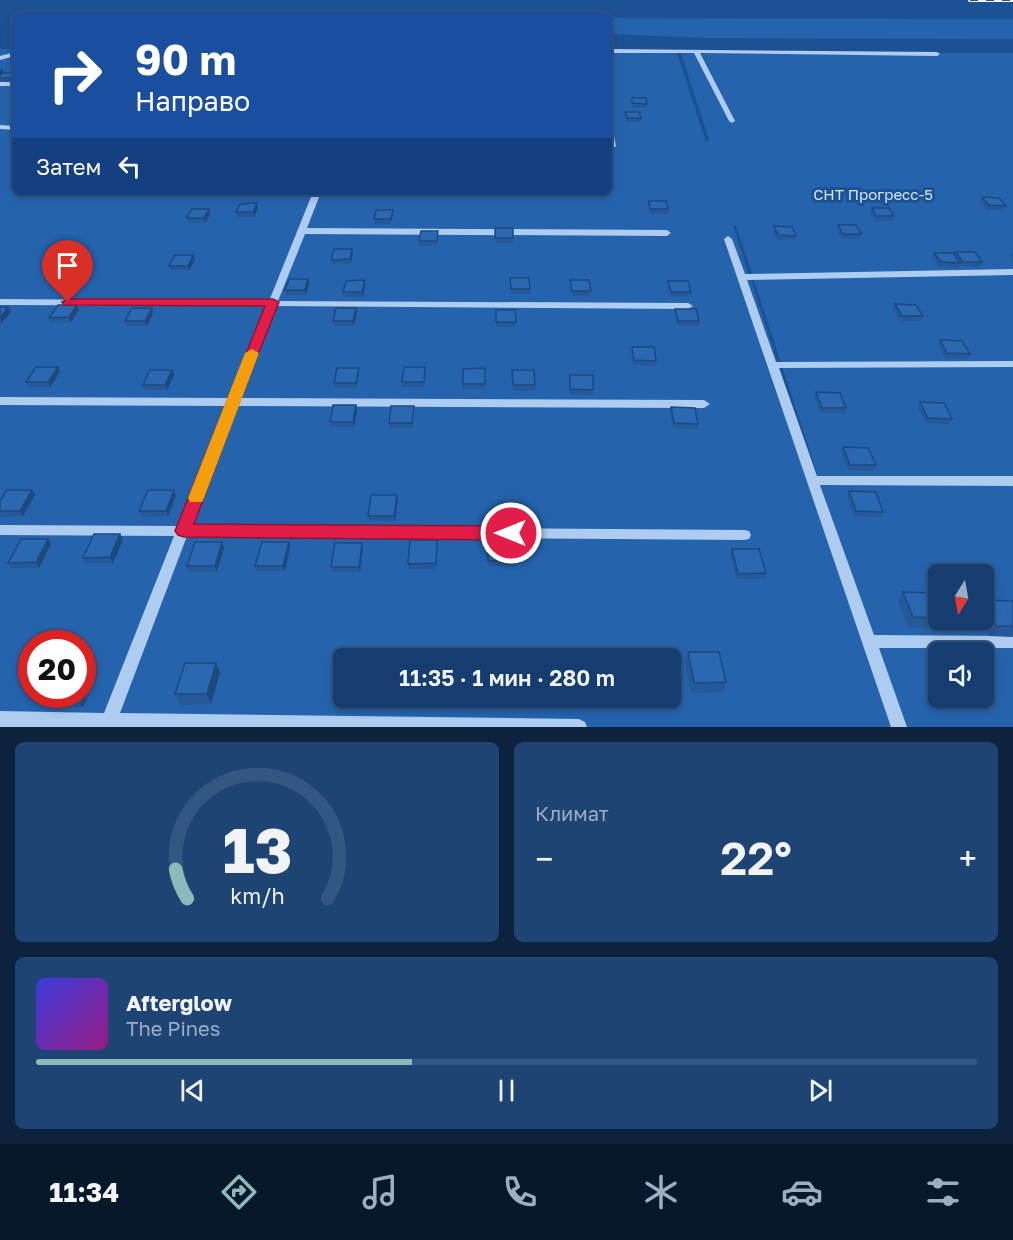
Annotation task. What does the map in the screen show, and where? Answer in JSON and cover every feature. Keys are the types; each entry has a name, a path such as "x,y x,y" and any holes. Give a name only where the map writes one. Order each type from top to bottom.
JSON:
{"street":[{"path":"612,51 937,54"},
{"path":"696,51 732,121"},
{"path":"108,723 184,531 232,400 316,195"},
{"path":"303,231 667,233"},
{"path":"728,239 899,727"},
{"path":"742,277 1013,272"},
{"path":"0,302 688,306"},
{"path":"773,366 1013,364"},
{"path":"0,401 232,400 704,404"},
{"path":"813,480 1013,481"},
{"path":"0,530 744,535"},
{"path":"869,640 1013,642"},
{"path":"0,719 108,723 579,727"}],"green space":[{"path":"612,18 1013,19 1013,39 704,38 612,34"},
{"name":"СНТ Прогресс-5","path":"0,49 12,49 12,195 612,195 612,53 677,53 706,142 709,140 681,53 1013,53 1013,727 900,727 736,225 733,226 897,727 0,727"}],"building":[{"path":"12,73 9,78 0,78 0,75"},
{"path":"632,98 646,98 647,104 632,103"},
{"path":"625,112 639,112 641,118 627,118"},
{"path":"982,197 999,198 1006,206 989,205"},
{"path":"649,201 666,201 668,209 650,209"},
{"path":"257,203 253,212 236,212 240,204"},
{"path":"872,208 889,208 894,216 876,216"},
{"path":"192,209 209,209 204,218 187,218"},
{"path":"376,210 393,210 391,219 374,219"},
{"path":"838,225 856,225 861,234 843,234"},
{"path":"774,226 792,227 796,236 778,235"},
{"path":"495,228 513,228 513,238 495,238"},
{"path":"421,231 438,231 437,241 419,241"},
{"path":"334,249 352,249 350,259 331,260"},
{"path":"956,252 975,252 982,262 963,262"},
{"path":"934,253 953,253 960,263 941,262"},
{"path":"175,255 193,255 188,266 169,266"},
{"path":"510,278 529,278 530,289 511,289"},
{"path":"289,279 308,279 305,290 285,290"},
{"path":"365,280 362,292 343,292 346,281"},
{"path":"570,280 589,280 591,291 572,291"},
{"path":"668,281 688,281 691,292 671,292"},
{"path":"895,304 916,305 923,316 902,316"},
{"path":"58,305 77,305 69,317 49,318"},
{"path":"0,307 8,307 0,318"},
{"path":"132,308 152,308 145,321 125,321"},
{"path":"336,308 356,308 353,321 333,321"},
{"path":"675,309 696,309 699,321 678,321"},
{"path":"496,310 515,310 516,322 496,322"},
{"path":"940,340 962,341 970,354 947,353"},
{"path":"632,347 654,347 656,361 634,360"},
{"path":"36,367 58,367 48,382 26,382"},
{"path":"404,367 425,367 424,382 402,382"},
{"path":"337,368 359,368 356,383 334,383"},
{"path":"485,368 485,384 463,384 463,369"},
{"path":"150,370 172,370 165,385 143,385"},
{"path":"512,370 534,370 535,385 513,385"},
{"path":"570,375 593,375 593,390 570,389"},
{"path":"816,392 840,393 846,408 822,408"},
{"path":"920,402 944,403 952,419 928,418"},
{"path":"333,405 356,405 353,422 330,422"},
{"path":"391,406 414,406 412,423 389,423"},
{"path":"671,407 695,408 698,424 674,423"},
{"path":"843,447 868,448 876,465 850,465"},
{"path":"7,490 32,490 20,511 0,511 0,501"},
{"path":"148,490 174,490 166,511 139,511"},
{"path":"849,491 876,492 883,512 856,511"},
{"path":"371,495 397,495 394,516 368,516"},
{"path":"94,534 120,534 110,557 83,558"},
{"path":"515,537 515,561 488,561 488,538"},
{"path":"21,539 48,539 36,562 8,563"},
{"path":"410,540 437,540 436,563 408,564"},
{"path":"195,542 222,542 215,566 187,566"},
{"path":"262,542 289,542 283,566 255,566"},
{"path":"335,543 362,543 359,567 331,567"},
{"path":"732,549 759,549 766,573 738,574"},
{"path":"903,592 928,593 928,618 913,617"},
{"path":"994,600 1013,601 1013,626 996,626"},
{"path":"688,652 719,652 726,682 694,683"},
{"path":"185,663 216,663 207,694 175,694"}],"railway":[{"path":"970,0 1013,0"}],"slow traffic":[{"path":"196,498 252,353"}],"route":[{"path":"68,302 273,302 232,400 184,531 511,533"}]}
